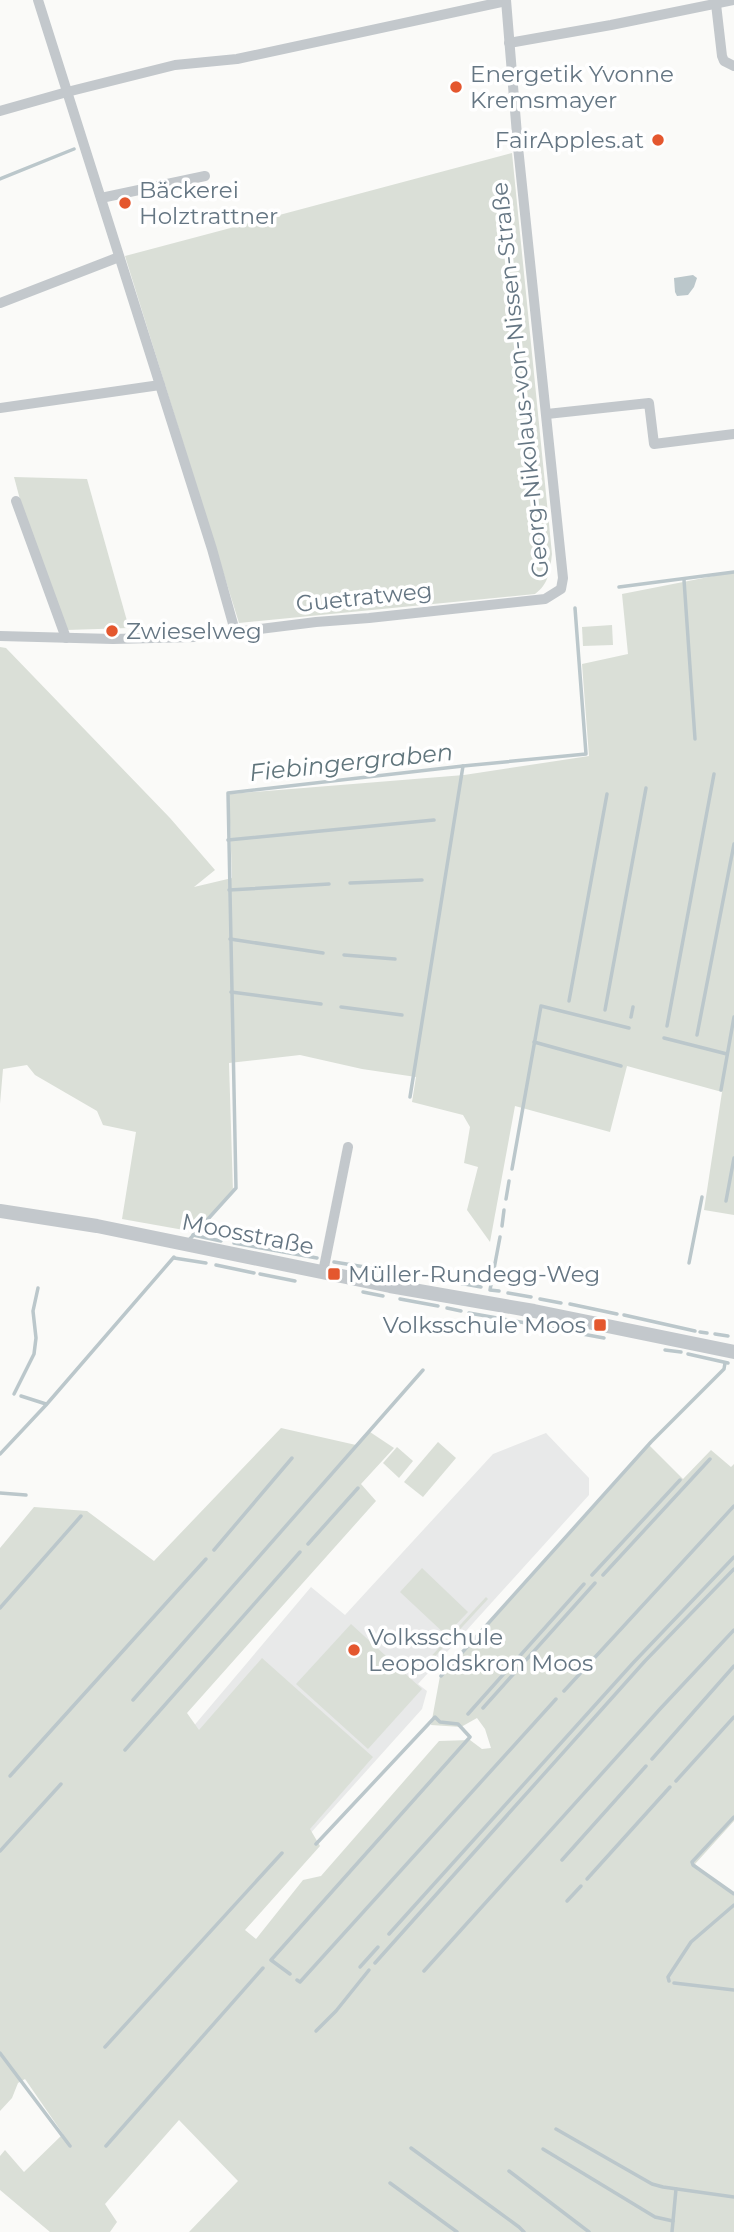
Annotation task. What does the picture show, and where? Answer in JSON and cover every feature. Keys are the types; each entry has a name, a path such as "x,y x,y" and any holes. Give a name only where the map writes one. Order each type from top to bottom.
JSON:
{"street":[{"path":"38,0 212,549 235,631"},
{"path":"509,43 734,0"},
{"path":"0,111 175,65 247,57 506,1"},
{"name":"Georg-Nikolaus-von-Nissen-Straße","path":"506,1 518,144 563,578 561,589"},
{"path":"716,4 722,56 724,61 734,66"},
{"path":"101,198 205,176"},
{"path":"0,303 119,257"},
{"path":"0,408 160,385"},
{"path":"547,414 649,402 654,444 734,434"},
{"path":"16,501 66,638"},
{"name":"Guetratweg","path":"0,636 178,638 545,599 561,589"},
{"path":"323,1272 348,1147"},
{"name":"Moosstraße","path":"0,1211 97,1226 734,1352"}],"shaded area":[{"path":"512,153 552,554 546,581 535,594 239,623 125,256"},
{"path":"693,275 697,278 688,295 677,296 674,278"},
{"path":"14,477 87,479 129,628 67,630 22,507"},
{"path":"734,572 734,1215 704,1210 722,1092 627,1066 610,1132 515,1106 490,1242 467,1210 478,1167 464,1163 470,1127 463,1115 412,1102 416,1077 362,1069 300,1055 229,1063 233,1192 195,1232 122,1219 136,1132 103,1125 97,1111 35,1075 27,1065 3,1069 0,1104 0,647 6,648 170,818 215,870 194,887 232,878 229,794 464,775 589,756 582,664 628,654 622,594"},
{"path":"612,625 613,645 583,646 582,627"},
{"path":"281,1428 356,1445 370,1432 394,1448 361,1484 376,1501 187,1713 199,1730 262,1658 373,1757 310,1829 320,1846 245,1930 256,1939 303,1880 321,1876 439,1741 470,1740 482,1749 491,1748 485,1729 477,1718 461,1727 431,1725 440,1676 649,1445 683,1479 711,1450 731,1467 734,1464 734,1821 695,1864 734,1896 734,2232 189,2232 238,2181 179,2120 105,2204 117,2222 110,2232 50,2232 0,2190 0,2156 5,2150 24,2172 63,2134 25,2079 18,2083 12,2098 0,2111 0,1548 34,1507 87,1511 154,1561"},
{"name":"Volksschule Leopoldskron Moos","path":"546,1433 589,1478 589,1495 418,1684 427,1691 422,1709 308,1836 192,1728 311,1587 345,1615 493,1454"},
{"path":"438,1442 456,1458 423,1497 404,1482"},
{"path":"397,1447 413,1461 399,1478 383,1463"},
{"path":"422,1568 468,1612 446,1635 400,1592"},
{"path":"486,1597 488,1599 415,1678 413,1676"},
{"path":"351,1624 422,1689 368,1749 296,1684"}],"waterway":[{"path":"0,179 74,149"},
{"name":"Fiebingergraben","path":"619,587 734,572"},
{"path":"684,580 695,739"},
{"name":"Fiebingergraben","path":"189,1240 236,1188 228,793 586,754 575,608"},
{"path":"410,1097 463,766"},
{"path":"667,1026 714,774"},
{"path":"605,1010 646,788"},
{"path":"569,1001 607,794"},
{"path":"228,840 434,820"},
{"path":"697,1035 734,844"},
{"path":"350,883 422,880"},
{"path":"229,890 329,884"},
{"path":"230,939 323,953"},
{"path":"344,955 395,959"},
{"path":"231,992 321,1004"},
{"path":"512,1169 541,1006 629,1028"},
{"path":"341,1007 402,1015"},
{"path":"631,1017 633,1007"},
{"path":"721,1090 734,1017"},
{"path":"664,1038 727,1054"},
{"path":"534,1042 621,1066"},
{"path":"726,1201 734,1158"},
{"path":"506,1199 509,1181"},
{"path":"689,1263 702,1197"},
{"path":"502,1226 504,1210"},
{"path":"193,1235 221,1241"},
{"path":"499,1291 490,1290 500,1237"},
{"path":"234,1243 317,1258"},
{"name":"Fiebingergraben","path":"0,1454 174,1257"},
{"path":"174,1258 206,1263"},
{"path":"334,1262 390,1271"},
{"path":"216,1265 254,1273"},
{"path":"399,1272 406,1273"},
{"path":"260,1274 295,1281"},
{"path":"415,1275 481,1287"},
{"path":"14,1394 34,1354 36,1338 33,1311 38,1288"},
{"path":"363,1292 383,1296"},
{"path":"508,1293 531,1297"},
{"path":"400,1299 438,1306"},
{"path":"540,1299 561,1303"},
{"path":"570,1304 617,1314"},
{"path":"447,1308 461,1311"},
{"path":"469,1313 526,1323"},
{"path":"624,1315 695,1331"},
{"path":"538,1326 570,1332"},
{"path":"700,1332 707,1333"},
{"path":"577,1333 604,1338"},
{"path":"715,1334 728,1336"},
{"path":"665,1350 681,1352"},
{"path":"688,1354 728,1363"},
{"path":"441,1676 651,1442 724,1369 725,1363"},
{"path":"133,1700 423,1370"},
{"path":"21,1396 46,1404"},
{"path":"214,1550 292,1458"},
{"path":"603,1575 710,1459"},
{"path":"592,1575 680,1480"},
{"path":"308,1544 358,1488"},
{"path":"0,1493 26,1495"},
{"path":"564,1691 734,1506"},
{"path":"0,1608 81,1516"},
{"path":"125,1750 300,1552"},
{"path":"389,1934 633,1663 734,1557"},
{"path":"10,1776 206,1559"},
{"path":"375,1963 645,1661 734,1569"},
{"path":"483,1708 595,1583"},
{"path":"468,1714 584,1584"},
{"path":"424,1971 734,1630"},
{"path":"652,1759 734,1666"},
{"path":"297,1980 300,1982 556,1699"},
{"path":"290,1974 271,1960 470,1737 458,1724 440,1722 435,1717 316,1844"},
{"path":"676,1781 734,1717"},
{"path":"562,1860 646,1766"},
{"path":"0,1851 61,1784"},
{"path":"587,1879 670,1787"},
{"path":"734,1817 692,1862 734,1894"},
{"path":"105,2047 282,1853"},
{"path":"567,1901 581,1886"},
{"path":"669,1981 668,1977 691,1942 734,1905"},
{"path":"360,1967 378,1947"},
{"path":"106,2146 263,1968"},
{"path":"316,2031 369,1970"},
{"path":"674,1983 734,1990"},
{"path":"0,2053 70,2146"},
{"path":"556,2129 652,2184 734,2197"},
{"path":"411,2148 524,2232"},
{"path":"543,2149 655,2217 673,2221"},
{"path":"509,2171 589,2232"},
{"path":"390,2183 457,2232"},
{"path":"672,2232 676,2189"}],"place":[{"name":"Energetik Yvonne Kremsmayer","path":"456,87"},
{"name":"FairApples.at","path":"658,140"},
{"name":"Bäckerei Holztrattner","path":"125,203"},
{"name":"Zwieselweg","path":"112,631"},
{"name":"Müller-Rundegg-Weg","path":"334,1274"},
{"name":"Volksschule Moos","path":"600,1325"},
{"name":"Volksschule Leopoldskron Moos","path":"354,1650"}]}
